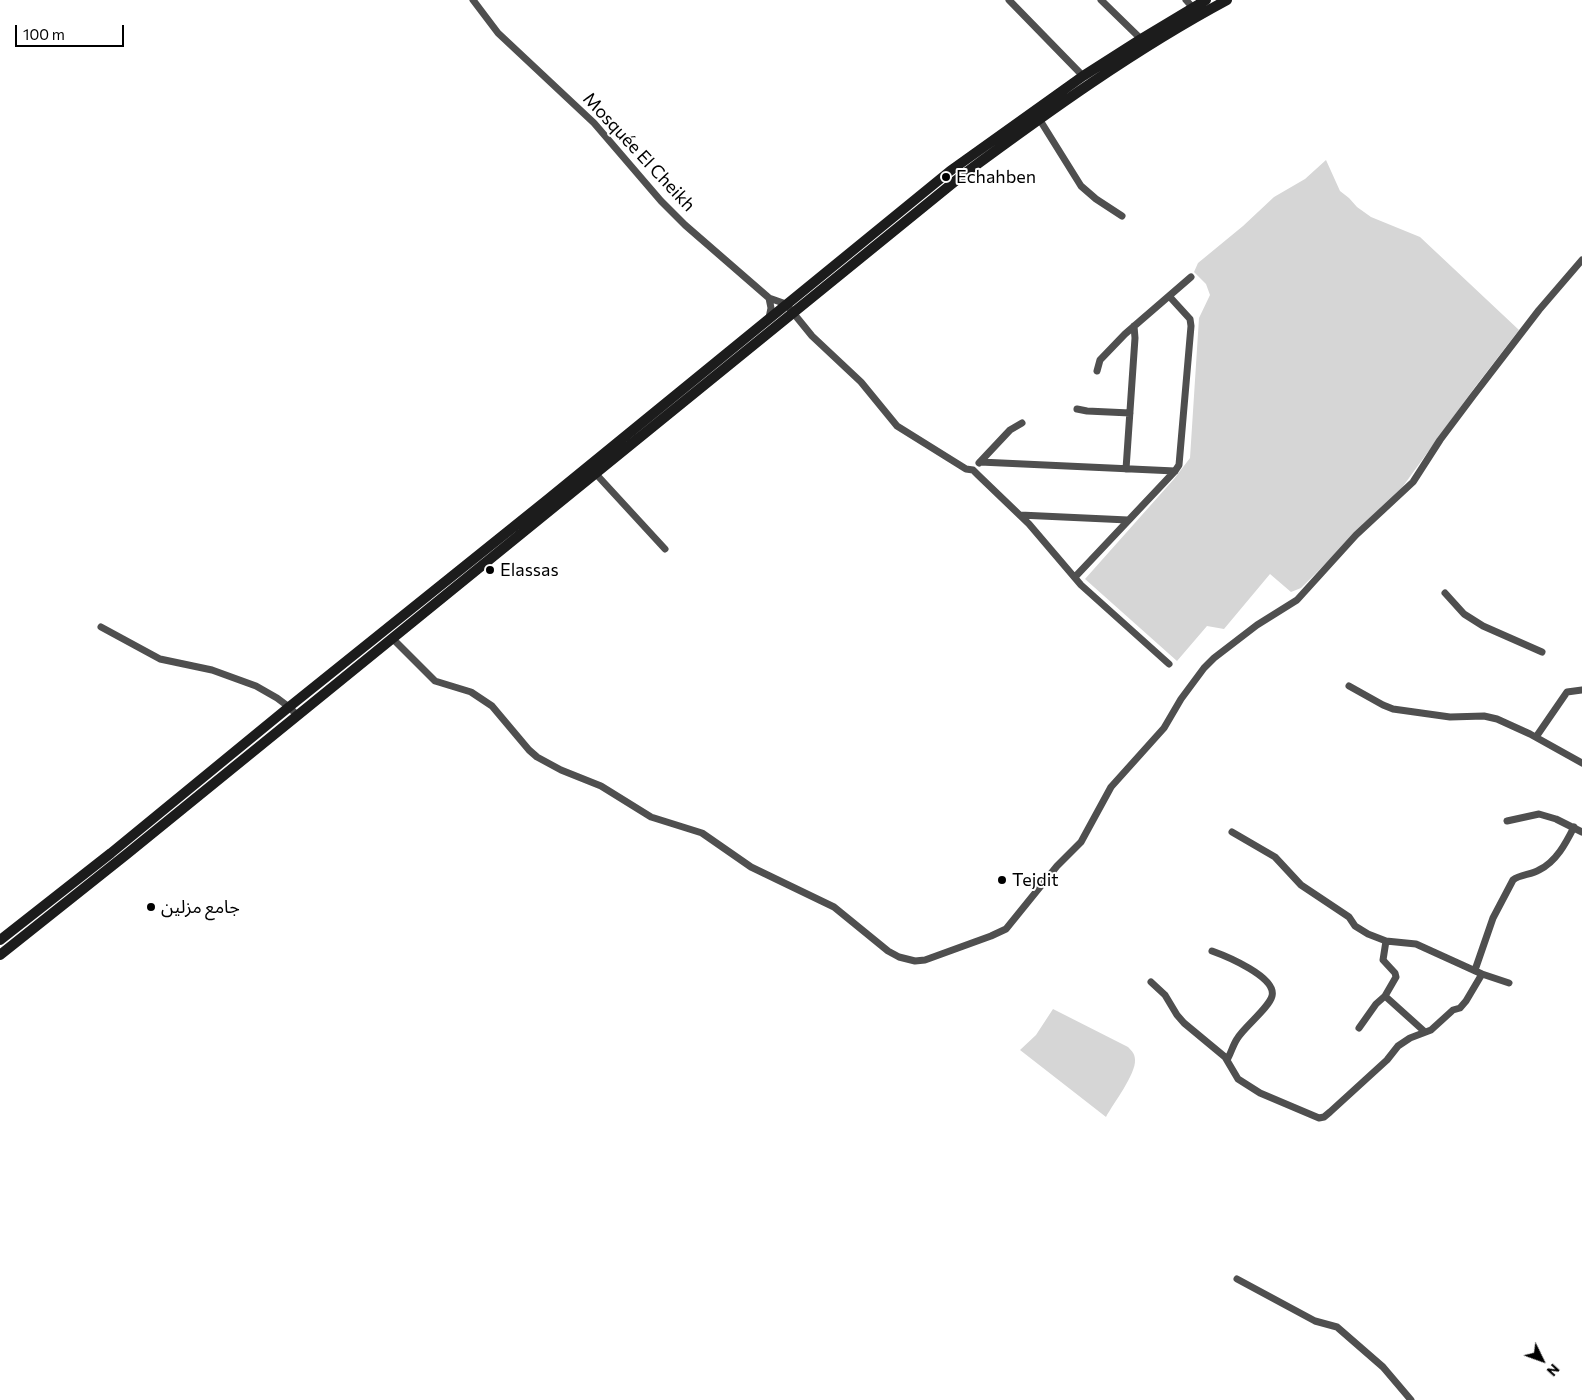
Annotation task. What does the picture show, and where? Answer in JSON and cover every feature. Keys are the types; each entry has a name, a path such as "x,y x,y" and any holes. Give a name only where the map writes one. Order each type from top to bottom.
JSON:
{"main road":[{"path":"12,946 2,939 111,853 289,706 769,318 804,303 1083,76 1206,0"},
{"path":"0,955 596,474 783,320 790,308 927,189 1036,114 1114,68 1193,8 1226,0"},
{"path":"927,189 934,198"},
{"path":"546,500 554,508"},
{"path":"111,853 118,861"}],"street":[{"name":"Mosquée El Cheikh","path":"473,0 498,33 594,123 672,213 769,298 790,308"},
{"path":"1009,0 1083,76"},
{"path":"1101,0 1141,39"},
{"path":"1036,114 1081,186 1096,199 1122,216"},
{"path":"392,638 435,681 471,692 492,706 528,750 537,757 561,770 601,786 652,817 702,833 751,867 834,906 899,957 915,962 925,960 1006,929 1057,866 1081,842 1111,787 1164,728 1181,699 1204,668 1257,625 1297,600 1356,535 1413,482 1440,440 1473,396 1539,310 1582,260"},
{"path":"1097,371 1100,360 1134,326 1192,277"},
{"path":"1075,577 1176,471 1180,460 1191,326 1190,319 1169,296"},
{"path":"769,298 771,308 769,318"},
{"path":"802,324 801,311 804,303"},
{"path":"790,308 812,336 861,382 897,426 966,469 973,470 1020,515 1075,577 1169,664"},
{"path":"783,320 791,320 802,324"},
{"path":"1126,469 1135,338 1134,326"},
{"path":"1077,409 1130,414"},
{"path":"973,470 1010,430 1022,423"},
{"path":"980,462 1176,471"},
{"path":"596,474 665,550"},
{"path":"1020,515 1128,520"},
{"path":"1445,593 1464,614 1483,626 1542,652"},
{"path":"100,627 152,656 212,670 256,686 289,706 297,715"},
{"path":"1349,686 1383,706 1393,709 1450,717 1484,716 1497,719 1536,737 1582,763"},
{"path":"1536,737 1567,692 1582,690"},
{"path":"1507,821 1539,814 1556,819 1582,832"},
{"path":"1475,970 1493,918 1513,880 1518,876 1526,876 1540,870 1551,862 1566,843 1574,827"},
{"path":"1232,832 1274,857 1301,886 1349,917 1355,926 1368,934 1386,941 1416,944 1482,974 1509,983"},
{"path":"1359,1028 1376,1004 1385,996 1396,977 1395,973 1383,960 1386,941"},
{"path":"1212,951 1249,967 1268,984 1272,991 1272,997 1267,1005 1236,1040 1227,1060"},
{"path":"1151,982 1165,995 1184,1023 1227,1060 1238,1079 1247,1086 1318,1118 1324,1117 1330,1112 1371,1075 1403,1042 1436,1027 1452,1010 1460,1008 1482,974"},
{"path":"1385,996 1425,1032"},
{"path":"1237,1279 1315,1321 1337,1327 1383,1367 1411,1400"}],"shaded area":[{"path":"1326,160 1340,191 1357,207 1371,217 1420,237 1519,330 1401,489 1301,588 1291,592 1270,574 1224,629 1207,626 1177,661 1085,579 1174,479 1190,458 1199,318 1210,295 1206,284 1194,272 1198,263 1243,226 1274,197 1305,179"},
{"path":"1053,1009 1128,1047 1134,1054 1135,1060 1132,1073 1106,1117 1020,1050 1036,1035"}],"place":[{"name":"Echahben","path":"946,177"},
{"name":"Elassas","path":"490,570"},
{"name":"Tejdit","path":"1002,880"},
{"name":"جامع مزلين","path":"151,907"}]}
